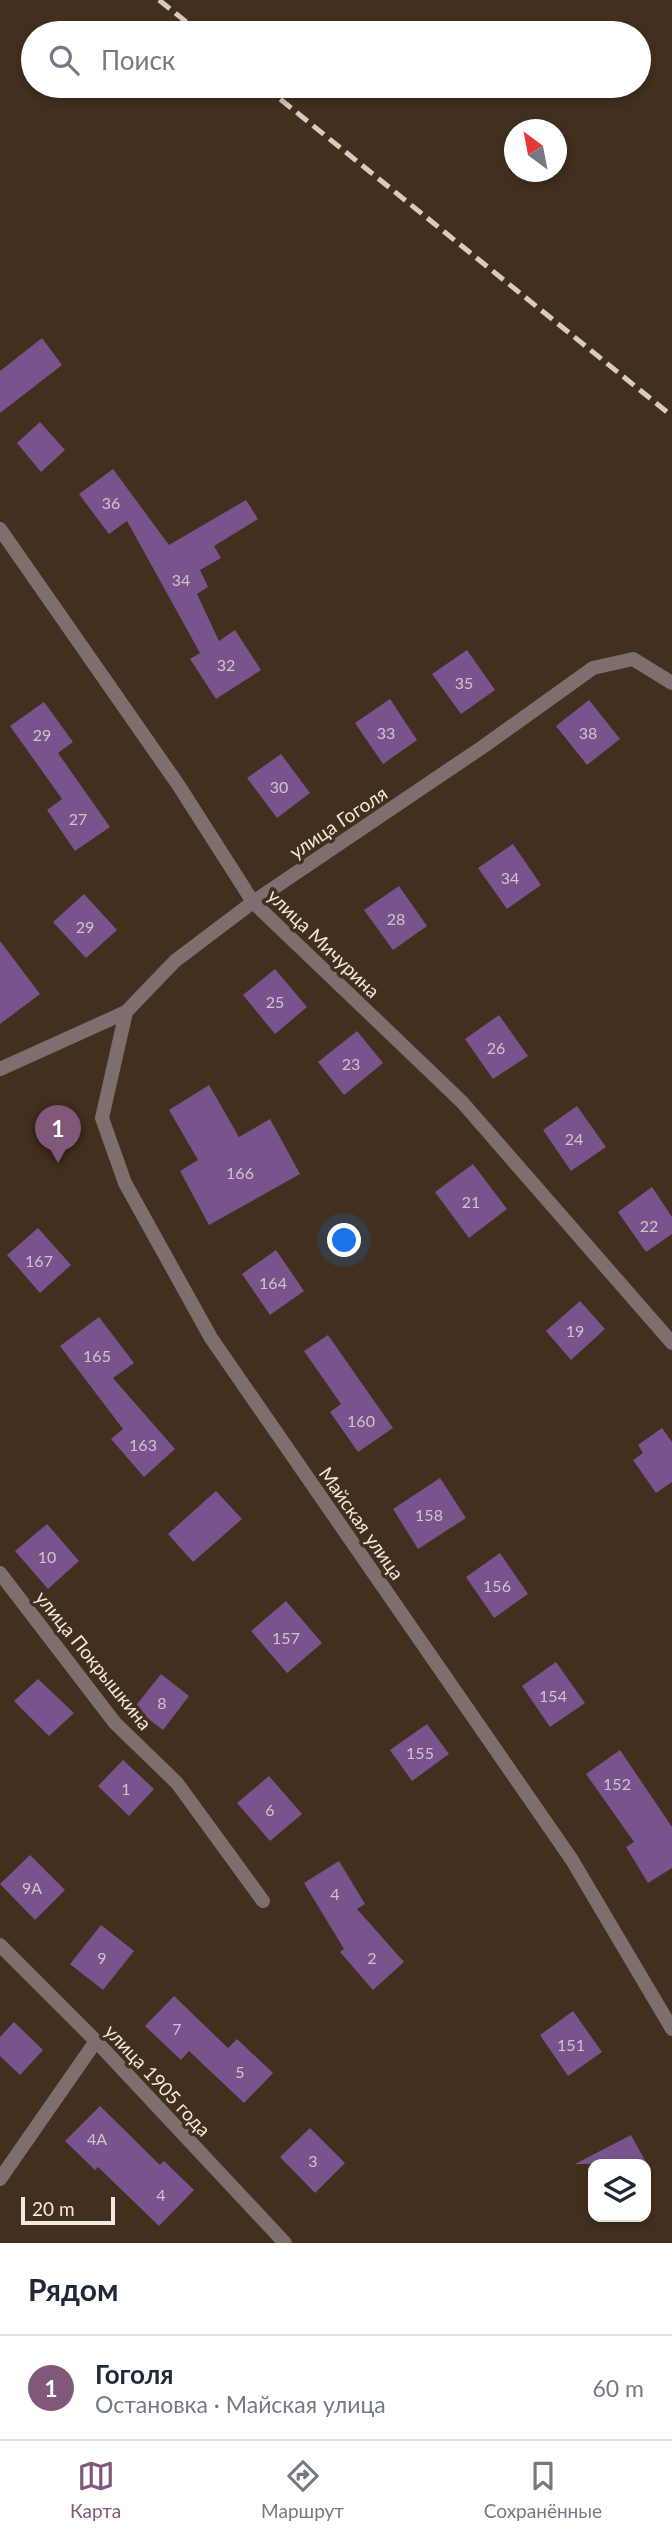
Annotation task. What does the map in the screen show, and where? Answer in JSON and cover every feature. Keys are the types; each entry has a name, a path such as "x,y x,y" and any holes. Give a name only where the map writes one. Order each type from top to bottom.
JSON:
{"street":[{"name":"улица Мичурина","path":"0,529 179,786 253,902 462,1102 672,1343"},
{"name":"улица Гоголя","path":"0,1069 126,1012 175,961 253,902 484,746 593,668 633,659 672,683"},
{"name":"Майская улица","path":"126,1012 102,1118 125,1184 211,1338 572,1860 672,2029"},
{"name":"улица Покрышкина","path":"0,1573 115,1723 177,1783 264,1901"},
{"name":"улица 1905 года","path":"0,1945 96,2041 285,2243"},
{"path":"0,2179 96,2041"}],"building":[{"path":"42,338 62,365 0,413 0,371"},
{"path":"40,422 65,450 41,472 17,443"},
{"path":"113,469 169,545 246,500 258,519 214,546 221,558 200,570 208,587 197,594 219,641 235,630 261,670 216,699 190,659 200,653 127,521 109,534 79,494"},
{"path":"467,650 495,690 461,714 432,674"},
{"path":"390,699 417,740 383,764 355,723"},
{"path":"589,700 620,739 587,765 556,726"},
{"path":"44,702 73,742 58,753 110,827 75,851 47,810 62,799 10,726"},
{"path":"281,754 310,793 277,818 247,778"},
{"path":"513,844 541,885 507,909 478,868"},
{"path":"399,886 427,926 393,950 364,910"},
{"path":"84,894 117,930 86,958 53,922"},
{"path":"0,941 40,994 0,1024"},
{"path":"275,969 307,1007 275,1034 243,995"},
{"path":"499,1015 528,1056 493,1079 465,1039"},
{"path":"357,1031 383,1063 344,1095 318,1062"},
{"path":"209,1085 239,1137 270,1119 300,1174 209,1225 180,1171 198,1160 169,1110"},
{"path":"577,1106 606,1147 571,1171 543,1130"},
{"path":"473,1164 507,1209 469,1238 435,1192"},
{"path":"652,1187 672,1217 672,1234 646,1252 618,1212"},
{"path":"38,1228 71,1265 40,1293 7,1255"},
{"path":"276,1250 304,1291 270,1315 242,1274"},
{"path":"580,1301 605,1329 571,1360 546,1331"},
{"path":"99,1317 134,1363 113,1378 175,1449 144,1477 111,1439 123,1429 60,1346"},
{"path":"328,1335 393,1428 358,1452 330,1412 341,1404 304,1351"},
{"path":"662,1428 672,1442 672,1482 656,1493 633,1460 643,1453 638,1445"},
{"path":"440,1478 466,1518 418,1549 393,1509"},
{"path":"216,1491 242,1519 193,1562 168,1534"},
{"path":"47,1524 79,1561 48,1589 15,1551"},
{"path":"500,1553 528,1594 494,1618 466,1577"},
{"path":"286,1601 322,1643 287,1673 251,1631"},
{"path":"556,1662 585,1703 550,1727 522,1686"},
{"path":"161,1674 189,1696 163,1730 134,1708"},
{"path":"38,1679 74,1713 49,1736 14,1701"},
{"path":"427,1724 449,1754 412,1781 390,1750"},
{"path":"620,1750 672,1827 672,1868 648,1883 626,1847 634,1842 586,1774"},
{"path":"123,1760 154,1789 129,1816 98,1786"},
{"path":"269,1776 302,1814 270,1841 237,1803"},
{"path":"30,1855 65,1890 35,1920 0,1884"},
{"path":"339,1861 365,1904 357,1909 404,1962 373,1990 340,1952 344,1949 304,1883"},
{"path":"101,1925 134,1951 103,1990 70,1964"},
{"path":"174,1996 228,2048 237,2039 273,2073 244,2103 189,2051 181,2060 145,2026"},
{"path":"573,2011 602,2052 568,2076 540,2035"},
{"path":"14,2022 43,2050 20,2075 0,2056 0,2037"},
{"path":"100,2106 160,2165 164,2161 194,2190 159,2226 98,2167 95,2170 65,2141"},
{"path":"310,2128 345,2163 315,2193 280,2157"},
{"path":"631,2135 644,2159 588,2159 588,2164 575,2164"}],"railway":[{"path":"159,0 185,21"},
{"path":"279,98 672,416"}],"place":[{"name":"Гоголя","path":"58,1163"}]}
